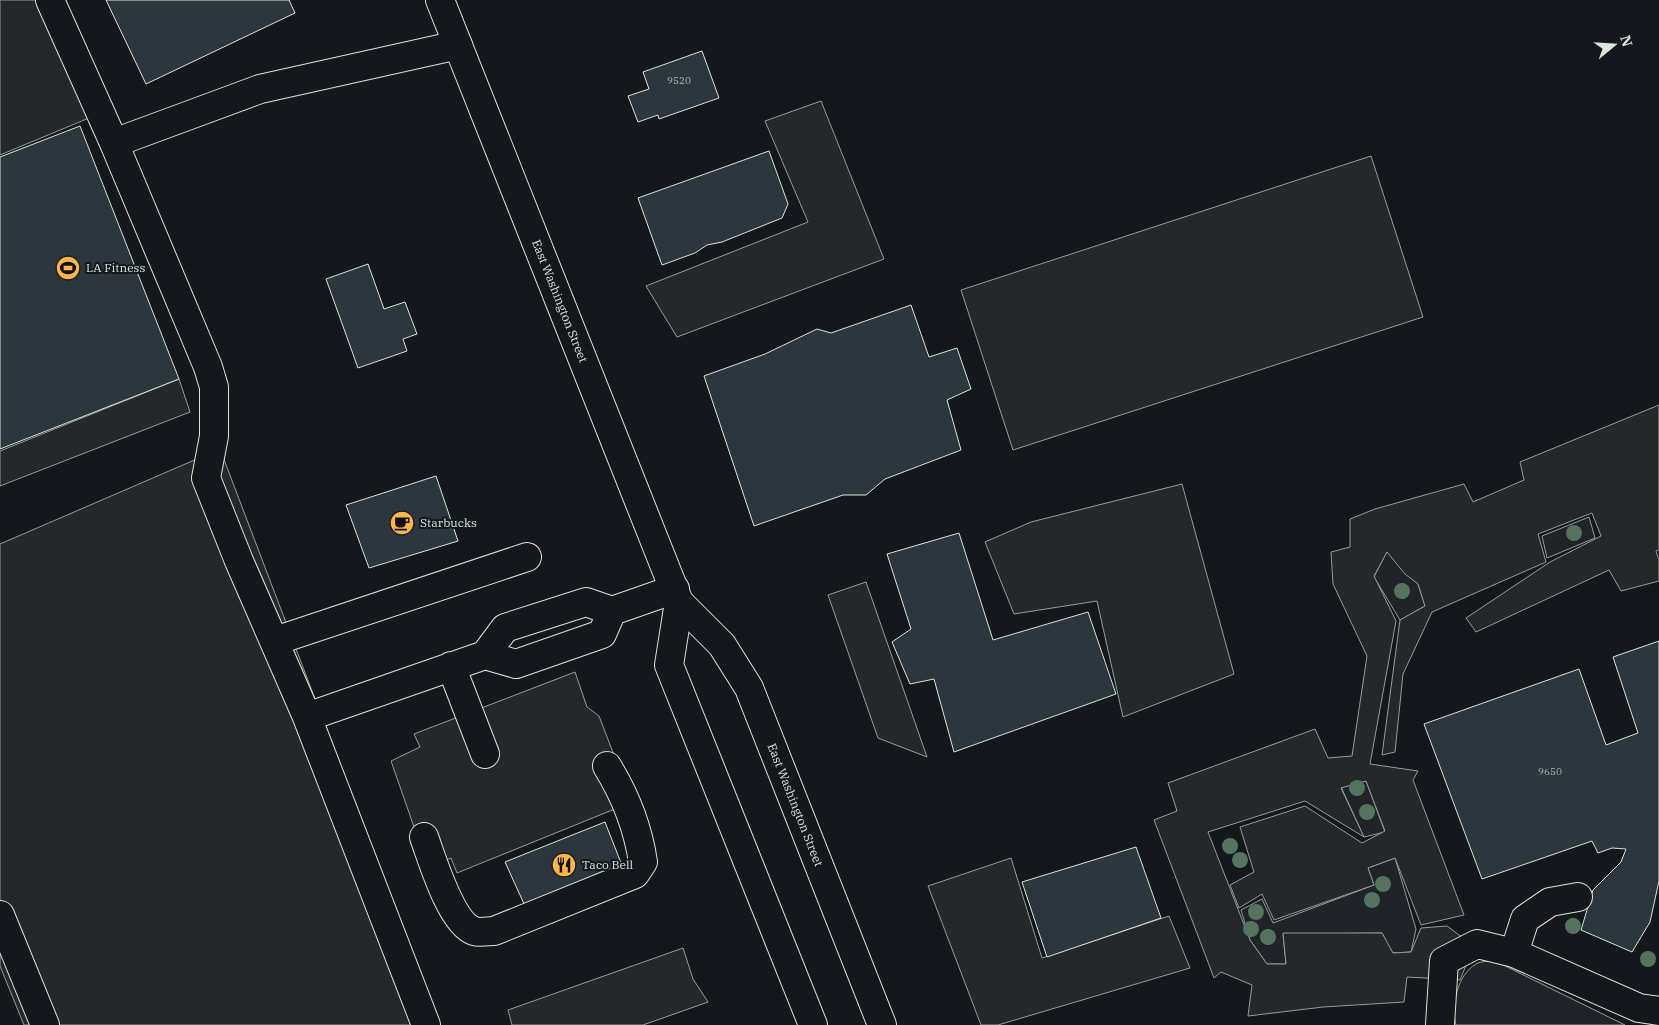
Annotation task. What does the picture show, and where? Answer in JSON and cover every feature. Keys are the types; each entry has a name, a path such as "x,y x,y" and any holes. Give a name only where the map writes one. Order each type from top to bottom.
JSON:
{"main road":[{"path":"50,0 114,143 208,367 214,387 214,436 206,478 307,718 426,1025"},
{"name":"East Washington Street","path":"440,0 677,596 722,645 749,688 882,1025"},
{"path":"114,143 260,89 458,46"},
{"path":"275,641 527,557"},
{"path":"485,655 505,628 586,602 612,611 677,596"},
{"name":"East Washington Street","path":"677,596 670,665 813,1025"},
{"path":"307,718 485,655 516,664 594,637 602,634 612,611"},
{"path":"451,666 485,754"},
{"path":"424,837 442,884 461,922 475,932 494,931 635,874 642,862 639,836 617,782 607,766"},
{"path":"1514,953 1525,919 1550,902 1578,897"},
{"path":"0,915 45,1025"},
{"path":"1440,1025 1444,961 1477,944 1514,953 1639,1008 1659,1011"}],"shaded area":[{"path":"0,0 50,0 101,113 0,155"},
{"path":"821,101 884,259 677,337 646,286 808,222 765,121"},
{"path":"1371,156 1423,317 1013,450 961,290"},
{"path":"179,379 190,412 0,486 0,451"},
{"path":"1659,405 1659,550 1656,551 1659,560 1659,581 1621,591 1609,570 1476,632 1466,618 1550,562 1601,536 1592,513 1538,534 1546,562 1432,612 1403,674 1395,752 1382,755 1400,620 1425,606 1418,584 1405,574 1387,552 1374,576 1396,621 1370,764 1418,771 1413,780 1464,915 1421,925 1395,858 1368,868 1374,885 1274,920 1262,894 1239,908 1230,885 1254,872 1240,827 1305,806 1362,843 1385,831 1366,781 1341,788 1364,837 1305,801 1208,832 1250,940 1267,964 1286,964 1283,933 1382,933 1393,953 1411,952 1421,928 1447,926 1474,946 1460,980 1407,977 1404,1002 1323,1007 1248,1016 1252,985 1221,972 1214,978 1154,820 1177,811 1168,783 1315,729 1328,758 1352,756 1367,656 1333,584 1331,552 1350,547 1350,519 1375,509 1464,484 1473,502 1524,480 1520,462"},
{"path":"220,449 439,1025 24,1025 0,966 0,544"},
{"path":"1182,484 1234,674 1123,717 1097,601 1014,614 985,542 1031,522"},
{"path":"1589,517 1595,538 1547,558 1542,536"},
{"path":"1387,551 1418,584 1425,606 1400,620 1374,577"},
{"path":"866,582 927,757 878,738 828,595"},
{"path":"575,672 587,707 599,716 632,802 457,873 451,858 428,867 391,761 420,747 414,734"},
{"path":"1366,781 1385,832 1364,837 1341,787"},
{"path":"1011,858 1042,958 1169,916 1190,968 998,1025 981,1025 928,886"},
{"path":"1395,858 1416,929 1411,952 1392,953 1382,933 1283,934 1286,964 1267,964 1250,940 1241,910 1262,899 1273,923 1374,885 1368,868"},
{"path":"683,948 693,979 708,1002 643,1025 512,1025 508,1010"},
{"path":"1495,961 1625,1025 1456,1025 1455,1000 1464,976 1469,969 1478,963"}],"building":[{"path":"106,0 289,0 295,13 146,84"},
{"path":"702,51 719,98 659,119 658,115 638,122 628,96 649,89 643,72"},
{"name":"LA Fitness","path":"80,126 179,379 0,449 0,157"},
{"path":"769,151 788,204 782,218 722,242 707,245 695,253 662,265 638,198"},
{"path":"368,264 384,309 405,302 417,334 403,339 407,351 358,368 326,279"},
{"path":"911,305 929,357 957,348 971,389 947,400 961,450 885,479 866,495 843,495 754,526 704,376 765,354 817,329 831,333"},
{"name":"Starbucks","path":"436,476 458,541 369,568 346,505"},
{"path":"959,533 993,640 1088,612 1116,694 954,752 934,679 910,684 892,642 911,629 887,554"},
{"path":"1659,641 1659,881 1650,922 1632,952 1581,930 1593,890 1621,862 1626,849 1612,848 1598,853 1592,841 1482,879 1424,724 1579,669 1606,745 1638,733 1613,657"},
{"name":"Taco Bell","path":"605,822 623,868 525,906 505,862"},
{"path":"1136,847 1161,918 1047,957 1022,882"}],"place":[{"name":"LA Fitness","path":"68,268"},
{"name":"Starbucks","path":"402,523"},
{"name":"Taco Bell","path":"564,865"}]}
